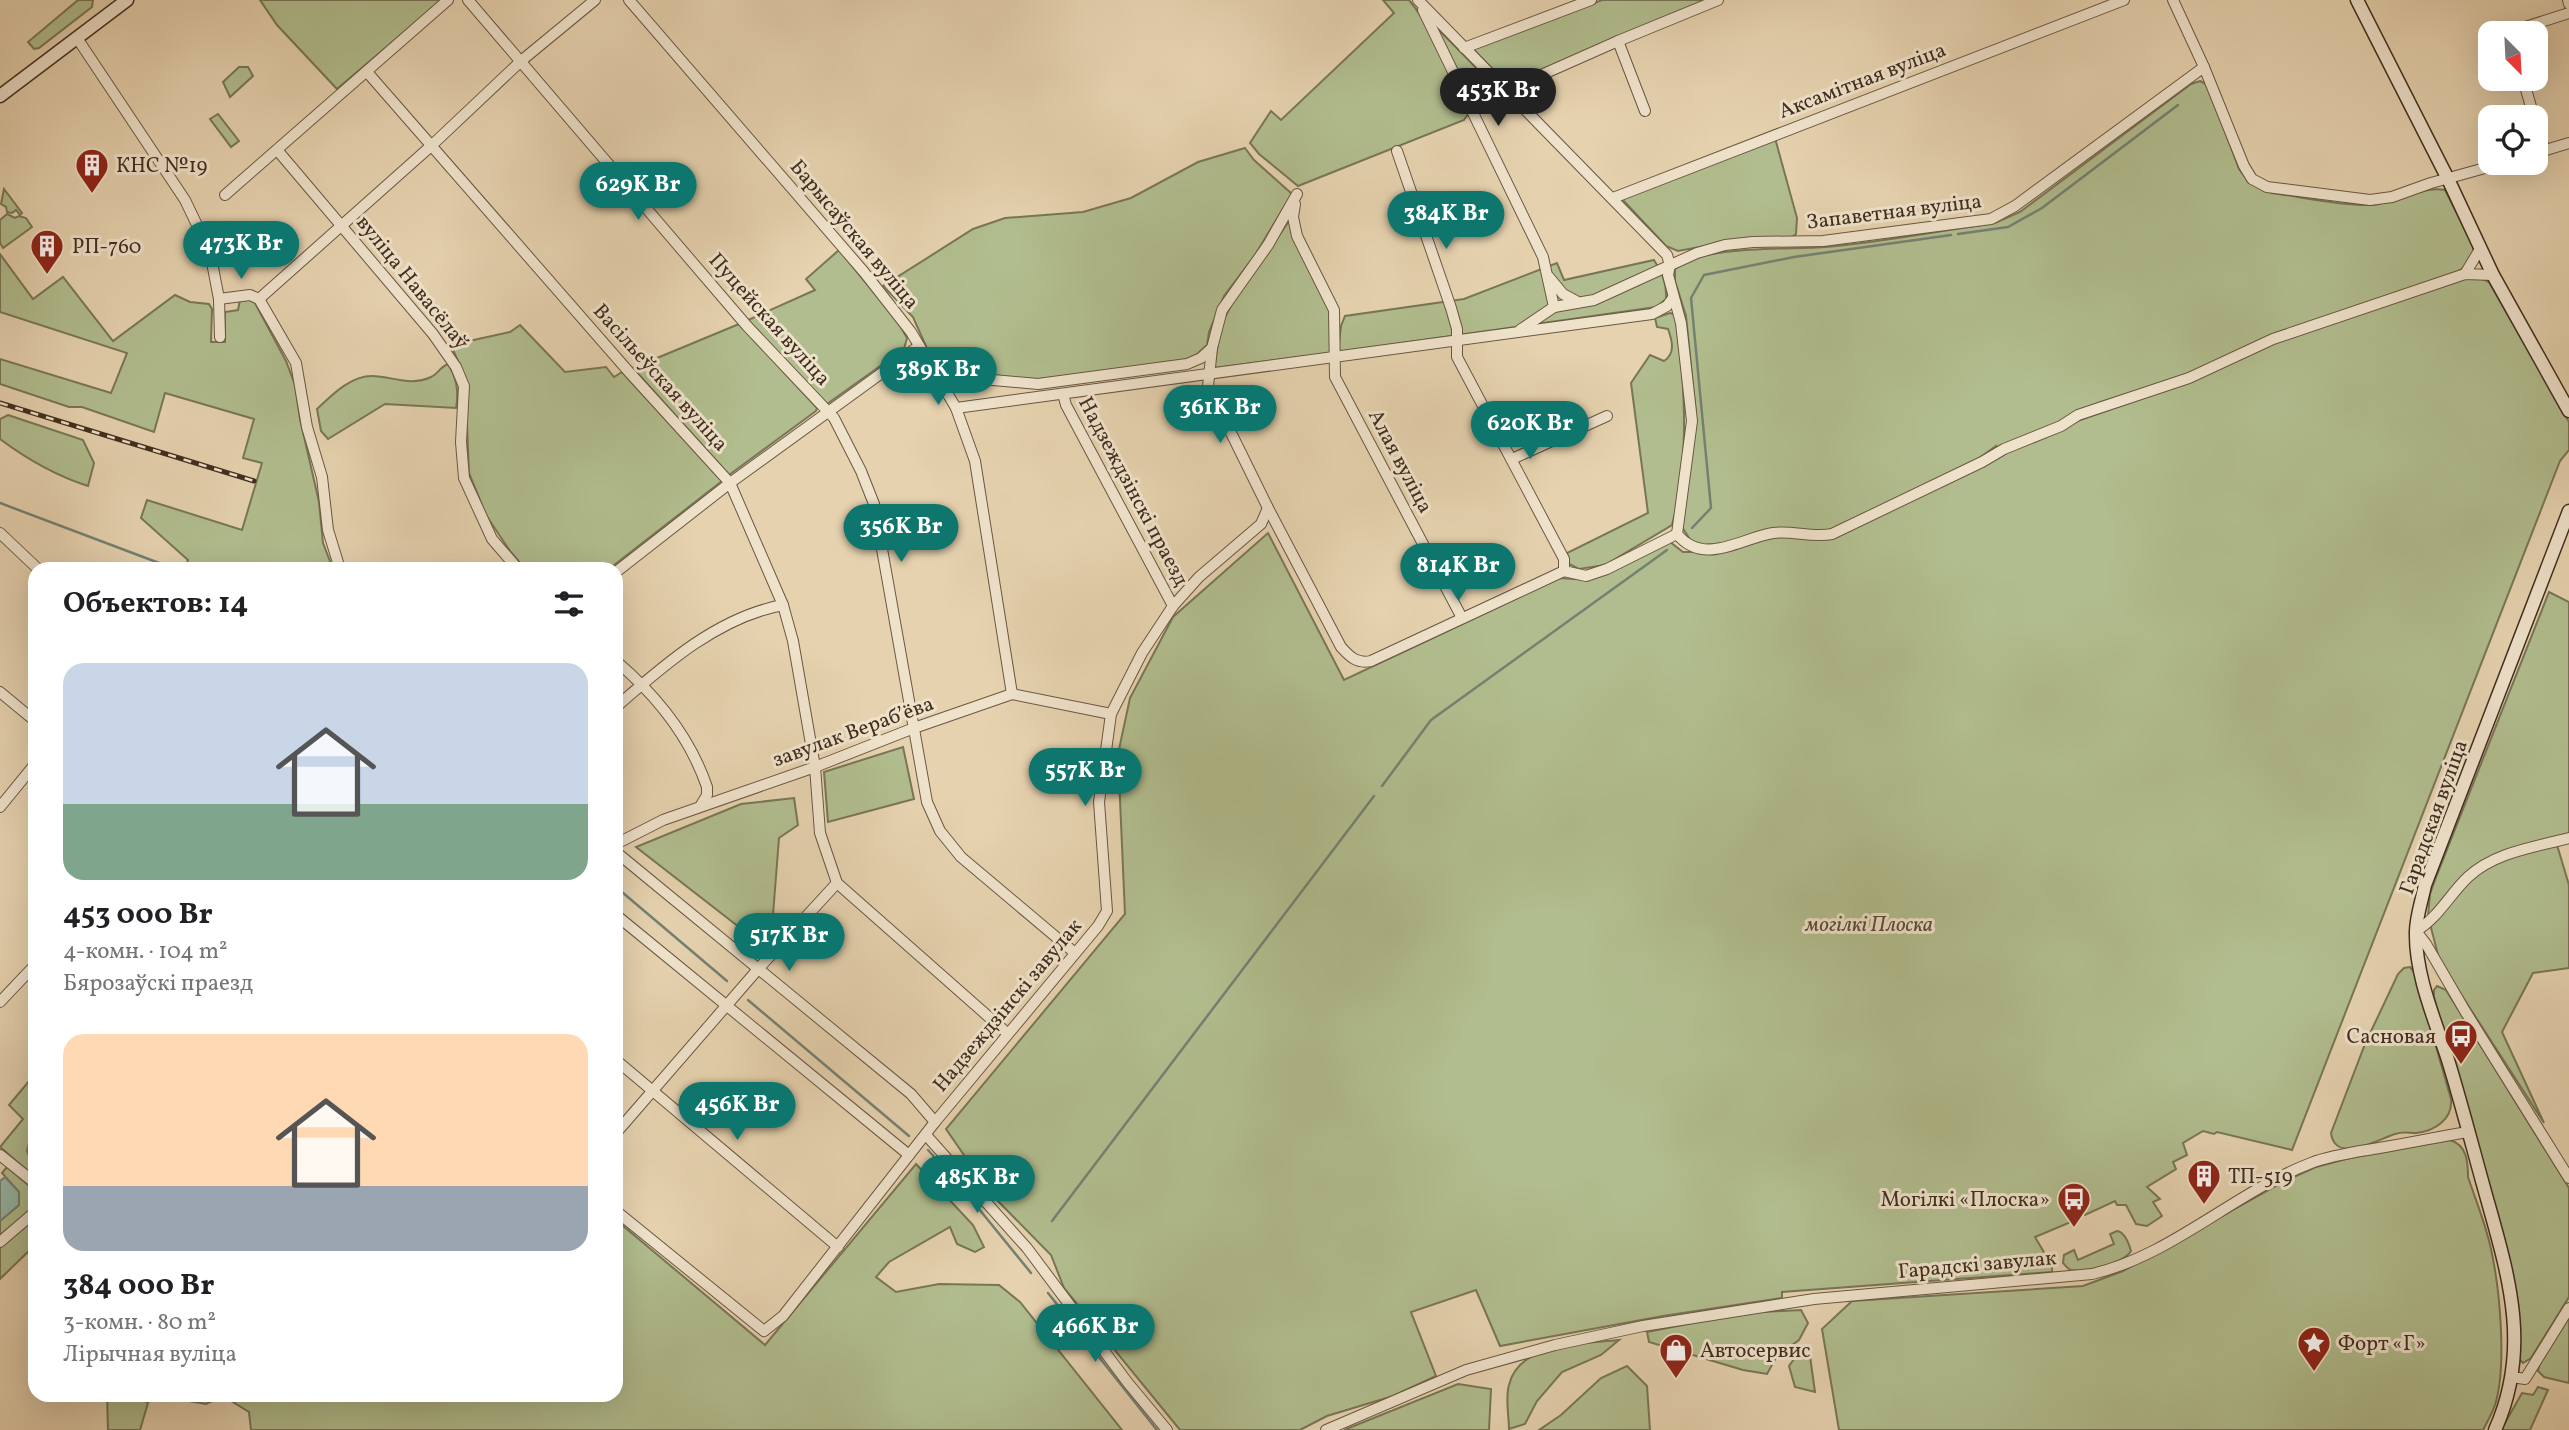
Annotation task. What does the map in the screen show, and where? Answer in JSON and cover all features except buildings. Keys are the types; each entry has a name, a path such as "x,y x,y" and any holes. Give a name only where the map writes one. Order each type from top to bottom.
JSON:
{"main road":[{"path":"0,96 127,0"},
{"path":"2357,0 2448,179 2493,275 2569,411"},
{"name":"Гарадская вуліца","path":"2496,1430 2506,1405 2512,1377 2514,1331 2509,1280 2424,985 2416,931 2425,885 2569,511"}],"street":[{"path":"225,195 448,0"},
{"name":"Пуцейская вуліца","path":"468,0 747,326 834,418 874,504 927,802 940,831 961,857 1075,953"},
{"path":"259,299 431,146 521,61 595,0"},
{"name":"Барысаўская вуліца","path":"629,0 864,272 911,332 956,408 975,461 1012,694"},
{"path":"1418,0 1667,255 1670,265 1668,275 1681,323 1692,421 1677,534"},
{"path":"1418,0 1543,257 1554,307 1518,331"},
{"path":"1464,48 1591,0"},
{"path":"1505,91 1718,0"},
{"name":"Аксамітная вуліца","path":"1613,198 2124,0"},
{"path":"2173,0 2244,166 2252,178 2267,187 2370,200 2392,197 2478,170"},
{"path":"2544,21 2569,13"},
{"path":"77,38 186,200 211,252 219,299 220,337"},
{"path":"1618,41 1646,111"},
{"name":"Запаветная вуліца","path":"1554,307 1594,300 1697,253 1725,245 1753,242 1823,242 1991,219 2015,206 2204,68"},
{"name":"Васільеўская вуліца","path":"367,72 629,372 730,483 783,605 793,641 815,767 820,833 837,883"},
{"path":"2548,150 2569,144"},
{"name":"вуліца Навасёлаў","path":"278,151 433,334 456,367 464,386 461,442 464,478 492,539 512,562"},
{"path":"1397,151 1451,308 1457,357 1563,559 1566,565 1564,571"},
{"name":"Алая вуліца","path":"1212,348 1222,310 1268,246 1297,194 1293,217 1297,236 1334,310 1335,377 1462,618"},
{"path":"2465,274 2480,249"},
{"path":"1677,534 1691,547 1711,549 1731,547 1774,532 1819,536 1832,534 2004,449 2061,426 2078,415 2189,378 2273,339 2465,274 2493,275"},
{"path":"1549,277 1563,294 1576,302"},
{"path":"219,299 250,295 259,299 296,363 307,427 322,477 328,530 338,562"},
{"path":"956,408 1652,314 1667,306 1673,298"},
{"path":"623,567 730,483 919,346"},
{"path":"1212,348 1208,386 1213,399 1341,647 1357,662 1371,661 1564,571 1586,576 1607,569 1677,534"},
{"path":"932,369 993,380 1038,384 1187,364 1201,358 1212,348"},
{"name":"Надзеждзінскі праезд","path":"1063,394 1066,405 1173,606"},
{"path":"1512,459 1607,416"},
{"name":"Надзеждзінскі завулак","path":"623,1217 764,1332 783,1316 935,1122 1098,926 1107,911 1100,802 1111,713 1142,653 1173,606 1199,577 1261,524 1268,508"},
{"path":"1261,524 1279,527"},
{"path":"0,533 31,562"},
{"path":"623,701 711,632 758,610 783,605"},
{"path":"623,666 643,684 677,726 704,778 707,795 701,805"},
{"path":"0,692 28,715"},
{"name":"завулак Верабʼёва","path":"623,840 701,805 815,767 914,728 1012,694 1111,713"},
{"path":"0,807 28,773"},
{"path":"2569,838 2501,856 2483,865 2461,884 2436,916 2416,931 2569,1178"},
{"path":"623,858 911,1094 935,1122"},
{"path":"623,1125 837,883 1007,1033"},
{"path":"623,921 909,1155"},
{"path":"0,1002 28,972"},
{"path":"623,1066 838,1247"},
{"name":"Гарадскі завулак","path":"1326,1430 1466,1370 1599,1335 1732,1310 1814,1299 2092,1274 2146,1254 2311,1163 2337,1155 2468,1132"},
{"path":"926,1135 1034,1257 1128,1383 1167,1430"},
{"path":"0,1155 28,1177"},
{"path":"0,1242 28,1218"},
{"path":"2512,1377 2525,1379 2569,1308"}],"green space":[{"path":"78,0 93,0 92,7 39,48 34,49 28,42"},
{"path":"260,0 442,0 337,89 277,25"},
{"path":"1383,0 1409,0 1434,39 1469,113 1464,120 1298,186 1259,154 1250,143 1271,111 1281,120 1394,13"},
{"path":"1602,0 1710,0 1507,84 1473,49"},
{"path":"1436,27 1498,90 1493,100 1485,107 1478,110"},
{"path":"239,67 248,67 253,76 230,97 223,82"},
{"name":"могілкі Плоска","path":"2200,81 2208,85 2239,169 2257,187 2272,193 2358,205 2379,204 2428,190 2445,190 2474,247 2472,256 2464,268 2456,272 2272,336 2186,376 2101,402 2070,415 2072,423 2146,397 2270,344 2463,278 2480,278 2489,282 2569,422 2569,450 2560,461 2292,1150 2203,1131 2183,1143 2187,1155 2173,1162 2176,1169 2147,1187 2160,1199 2153,1202 2162,1216 2147,1226 2136,1224 2126,1205 2117,1205 2115,1201 2085,1215 2083,1211 2076,1214 2078,1219 2035,1237 2052,1266 2052,1272 1782,1292 1782,1298 1663,1316 1500,1346 1476,1290 1411,1312 1436,1376 1393,1396 1327,1416 1300,1430 1180,1430 1064,1288 1051,1255 991,1194 946,1129 1125,914 1118,754 1130,698 1173,617 1268,533 1344,680 1560,578 1587,580 1603,575 1670,542 1683,552 1712,552 1731,550 1777,536 1830,539 1976,469 1999,456 1996,446 1974,462 1831,531 1809,532 1778,528 1731,542 1705,545 1691,541 1682,527 1696,416 1686,316 1675,281 1675,269 1706,255 1726,252 1847,245 1995,223 2020,212 2191,84"},
{"path":"218,114 239,141 231,147 210,119"},
{"path":"1775,138 1797,218 1796,234 1792,237 1738,240 1678,251 1666,246 1622,199"},
{"path":"1245,148 1254,160 1292,194 1255,255 1224,296 1209,332 1207,345 1196,355 1182,361 1036,381 934,364 913,317 883,286 973,229 1005,218 1083,212 1131,198 1198,162"},
{"path":"89,157 95,165 92,186 76,166"},
{"path":"4,189 22,213 20,215 16,210 7,212 6,207 1,204"},
{"path":"7,214 15,218 26,218 32,227 3,248 0,243 0,220"},
{"path":"1289,221 1331,314 1330,353 1214,368 1221,325 1232,304"},
{"path":"839,250 898,322 907,338 904,349 827,404 748,320 815,290 806,279"},
{"path":"0,254 33,299 63,277 113,341 175,295 190,302 209,304 212,309 211,342 225,342 225,312 238,310 240,300 248,299 255,303 286,361 295,385 319,502 323,543 330,562 187,562 141,518 147,500 242,530 262,463 243,458 254,419 165,393 154,432 82,407 69,407 0,384 0,359 111,393 127,353 0,312"},
{"path":"1654,260 1666,288 1666,299 1656,307 1338,352 1345,316 1464,299 1557,263 1564,280"},
{"path":"1670,313 1677,315 1679,326 1684,426 1678,500 1672,525 1605,565 1579,569 1569,564 1567,553 1648,513 1631,383 1650,355 1664,361 1668,358 1672,342 1668,329 1657,327 1655,318"},
{"path":"739,324 817,408 729,475 633,368"},
{"path":"520,325 565,372 606,367 614,377 622,372 722,481 618,562 519,562 486,515 469,473 465,377 451,345 510,332"},
{"path":"448,364 457,385 456,408 385,404 328,439 321,431 317,409 335,392 356,379 379,376 408,381 423,380"},
{"path":"8,415 83,440 94,463 88,486 42,466 0,439 0,419"},
{"path":"2549,592 2569,602 2569,836 2557,845 2569,885 2569,968 2533,973 2502,1032 2544,1123 2444,968 2428,916 2430,894 2435,880"},
{"path":"903,747 914,799 828,822 824,772"},
{"path":"794,798 798,825 779,838 773,915 757,941 636,847 741,804"},
{"path":"2410,967 2415,973 2451,1099 2449,1112 2441,1123 2430,1130 2398,1133 2349,1149 2340,1147 2334,1142 2331,1133 2365,1044 2398,974 2404,968"},
{"path":"2437,986 2446,990 2569,1188 2569,1297 2531,1358 2523,1363 2519,1359 2517,1308 2459,1089 2457,1067 2434,997"},
{"path":"28,1082 28,1171 0,1147 23,1119 9,1105"},
{"path":"2450,1140 2460,1146 2465,1155 2468,1177 2489,1240 2497,1285 2501,1370 2495,1405 2483,1430 1839,1430 1822,1329 1852,1301 2083,1286 2123,1271 2285,1181 2316,1167 2350,1158"},
{"path":"916,1164 973,1225 984,1247 975,1252 957,1244 950,1227 889,1262 876,1277 896,1292 939,1284 999,1285 1020,1302 1122,1430 251,1430 249,1412 233,1402 623,1402 623,1226 765,1345"},
{"path":"7,1167 28,1185 28,1212 0,1236 0,1221 19,1205 19,1192 2,1173"},
{"path":"28,1225 28,1252 0,1279 0,1248"},
{"path":"2117,1231 2124,1236 2131,1251 2121,1259 2104,1266 2077,1271 2070,1270 2063,1263 2064,1255 2074,1250 2078,1260 2114,1244 2110,1234"},
{"path":"1801,1310 1808,1323 1799,1340 1777,1356 1767,1374 1743,1370 1649,1342 1647,1332 1743,1313"},
{"path":"2569,1317 2569,1383 2544,1377 2538,1371 2540,1362"},
{"path":"1619,1340 1601,1355 1562,1372 1537,1401 1525,1424 1509,1429 1509,1385 1515,1371 1525,1360 1555,1348"},
{"path":"1809,1349 1815,1392 1795,1387 1789,1366 1797,1355"},
{"path":"1627,1366 1647,1386 1650,1430 1539,1430 1561,1415 1601,1378"},
{"path":"1458,1384 1491,1389 1489,1430 1344,1430"},
{"path":"2538,1387 2548,1390 2530,1430 2501,1430 2522,1393 2533,1395"},
{"path":"107,1402 148,1403 140,1430 108,1430"}],"shaded area":[{"path":"5,1177 19,1192 19,1205 0,1221 0,1181"}],"waterway":[{"path":"1958,234 2008,227 2042,208 2178,105"},
{"path":"1692,528 1711,508 1691,298 1704,275 1794,257 1951,235"},
{"path":"0,503 156,562"},
{"path":"1382,786 1431,720 1667,550"},
{"path":"1052,1221 1374,796"},
{"path":"623,893 727,981"},
{"path":"748,1000 909,1136"},
{"path":"28,1147 28,1153"},
{"path":"928,1150 1031,1273"},
{"path":"1048,1293 1157,1430"}],"railway":[{"path":"0,403 254,481"}],"place":[{"name":"КНС №19","path":"92,195"},
{"name":"РП-760","path":"47,276"},
{"name":"Сасновая","path":"2461,1066"},
{"name":"ТП-519","path":"2204,1206"},
{"name":"Могілкі «Плоска»","path":"2074,1229"},
{"name":"Форт «Г»","path":"2314,1373"},
{"name":"Автосервис","path":"1676,1380"}]}
